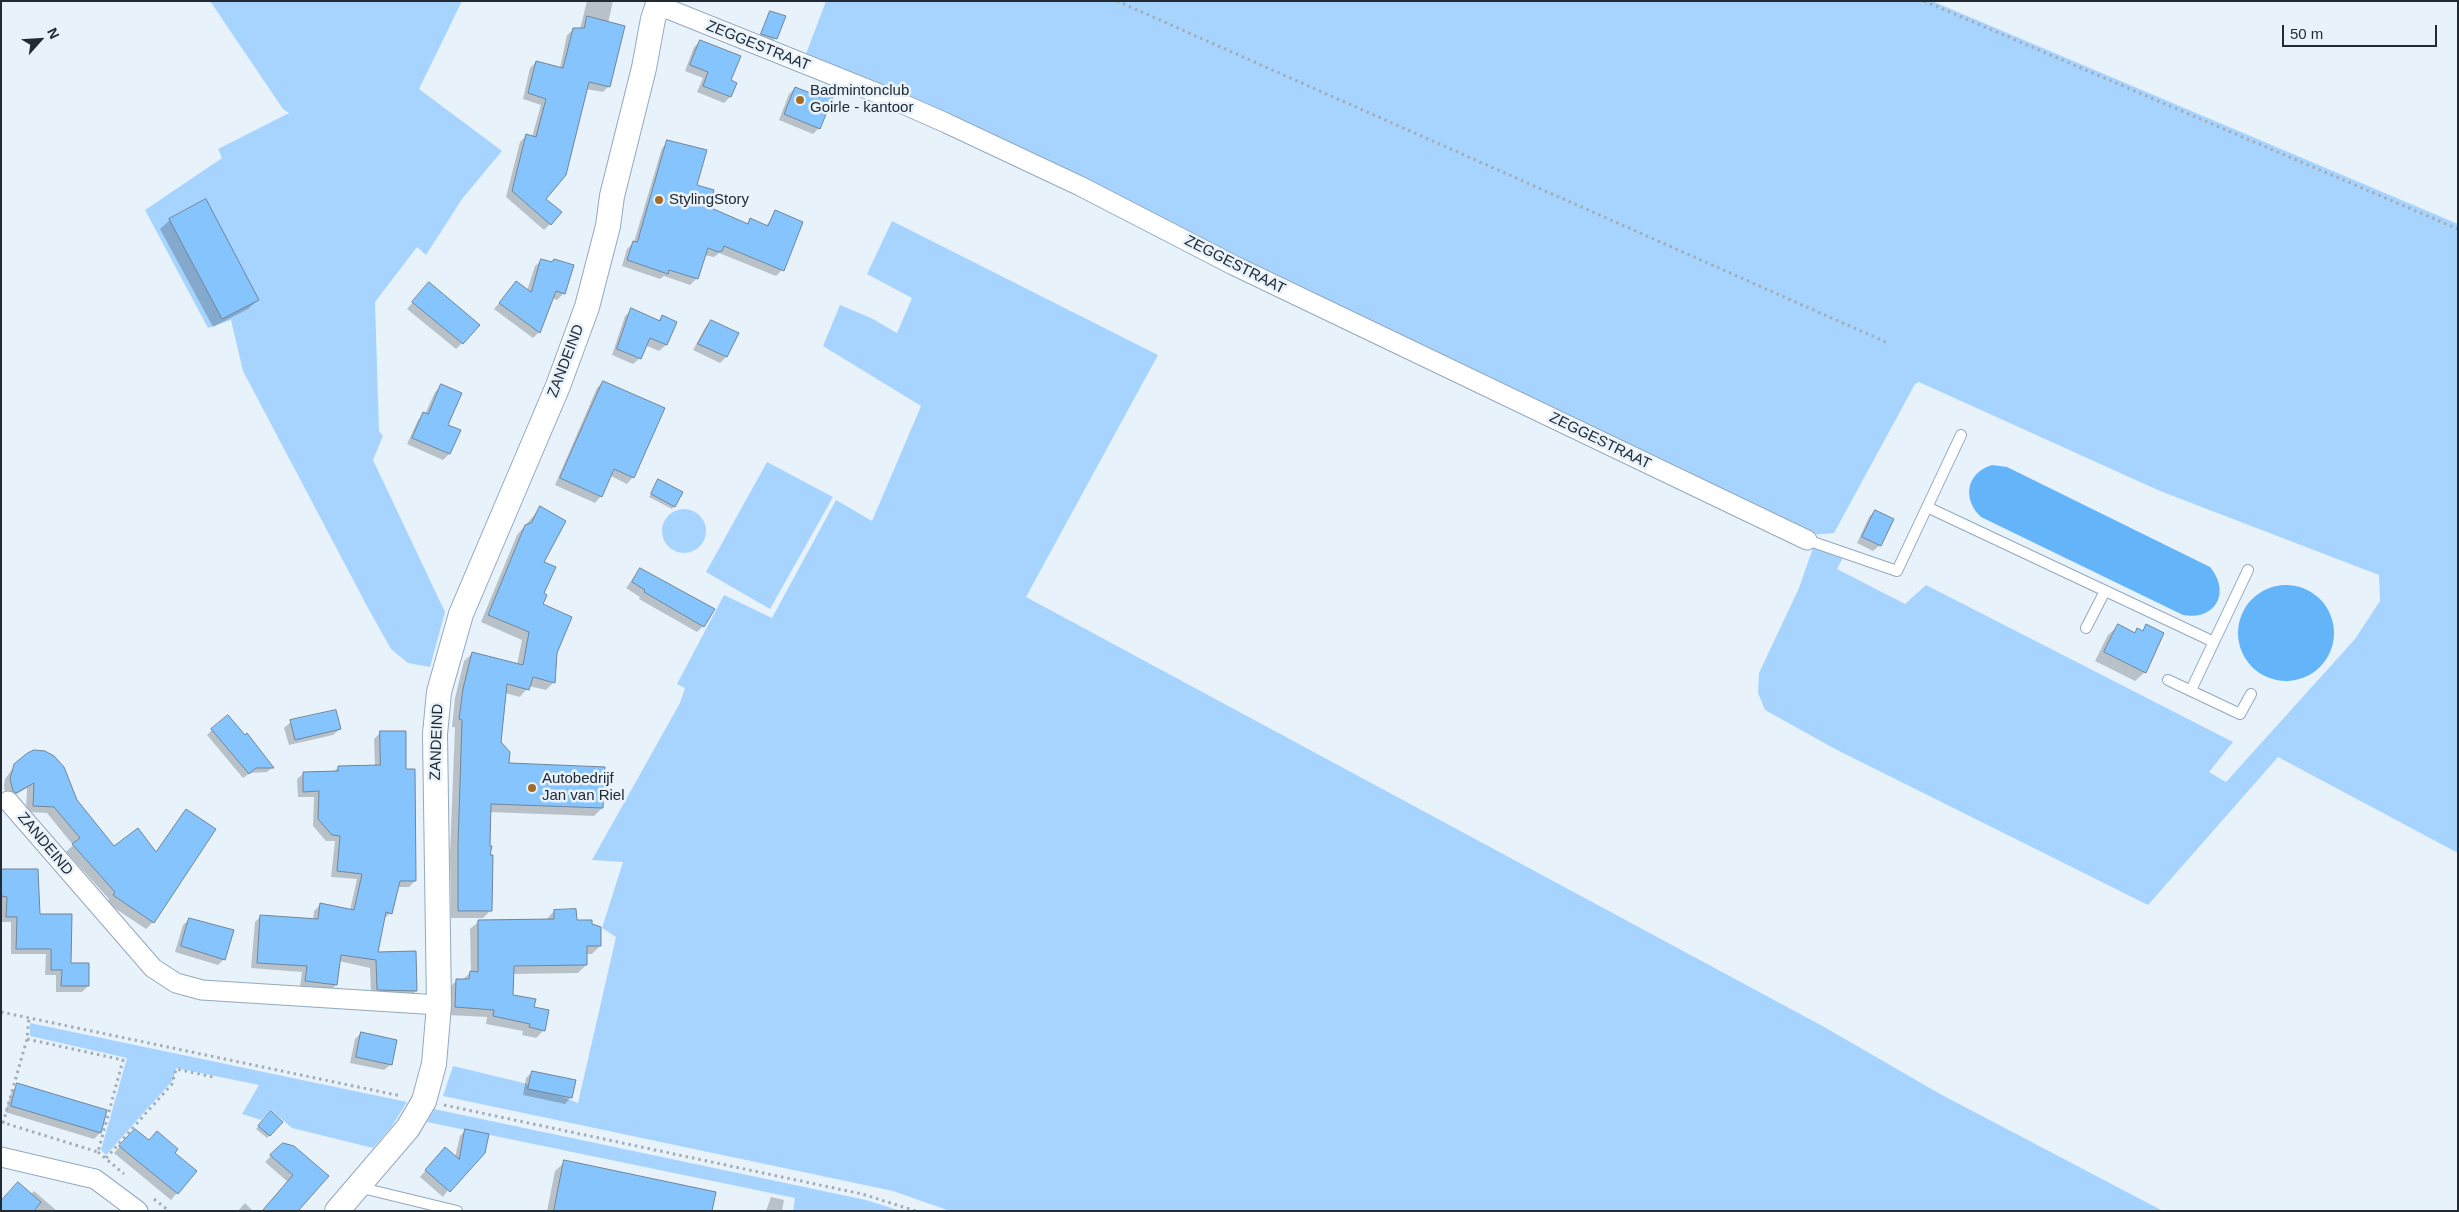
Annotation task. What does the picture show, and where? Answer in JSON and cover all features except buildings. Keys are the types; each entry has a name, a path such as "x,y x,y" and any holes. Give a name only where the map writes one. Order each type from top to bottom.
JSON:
{"street":[{"name":"ZEGGESTRAAT","path":"658,3 946,123 1080,186 1250,274 1806,540"},
{"name":"ZANDEIND","path":"8,800 153,968 176,983 223,992 439,1005 435,734 439,692 461,614 558,386 586,307 608,226 612,196 658,3"},
{"path":"337,1211 408,1128 424,1101 434,1064 439,1005"},
{"path":"1,1157 95,1179 138,1211"}],"lane":[{"path":"1806,540 1897,571 1961,435"},
{"path":"1927,507 2214,642"},
{"path":"2191,690 2248,570"},
{"path":"2086,628 2105,591"},
{"path":"2168,680 2240,714 2251,694"},
{"path":"357,1187 457,1211"}],"path":[{"path":"1117,1 1888,344"},
{"path":"1924,1 2458,229"},
{"path":"1,1012 862,1194 916,1211"},
{"path":"27,1039 123,1060 98,1152 2,1123 27,1039 29,1018"},
{"path":"106,1158 172,1084 176,1069 213,1077"}],"shaded area":[{"path":"210,1 462,1 419,89 502,151 462,199 426,255 417,247 375,302 379,431 383,436 373,460 445,612 430,667 408,663 391,649 243,371 231,320 208,328 145,210 222,158 218,149 289,113 283,109"},
{"path":"826,1 1932,1 2458,224 2458,853 2278,757 2148,905 1837,750 1765,710 1758,693 1759,673 1799,588 1813,548 1844,556 1837,569 1905,604 1926,585 2233,742 2209,772 2226,782 2355,639 2380,601 2379,575 2160,491 1919,382 1915,384 1834,533 1810,535 1462,369 1083,179 806,54"},
{"path":"892,221 1158,355 1026,597 1826,1028 1940,1094 2163,1211 950,1211 893,1191 443,1096 453,1066 536,1086 578,1103 616,937 602,928 623,862 592,860 680,703 685,688 677,684 724,595 772,618 836,500 872,521 921,406 823,346 840,305 871,318 897,333 912,298 867,274"},
{"path":"767,462 833,497 770,609 706,572"},
{"path":"1992,465 2007,467 2210,567 2216,576 2219,586 2217,603 2204,614 2194,616 2183,615 1981,517 1971,502 1969,495 1970,487 1972,480 1977,474"},
{"path":"688,509 700,515 705,522 705,540 700,547 693,552 680,553 672,550 665,543 662,527 665,519 672,512"},
{"path":"2286,585 2304,588 2320,599 2331,615 2334,633 2331,651 2320,667 2304,678 2286,681 2268,678 2252,667 2241,651 2238,633 2241,615 2252,599 2268,588"},
{"path":"30,1023 407,1102 392,1126 373,1148 292,1128 271,1110 261,1120 242,1114 259,1085 176,1068 173,1080 106,1155 101,1150 127,1058 30,1036"},
{"path":"434,1109 866,1200 901,1211 793,1211 795,1198 427,1122"}],"place":[{"name":"Badmintonclub Goirle - kantoor","path":"800,100"},
{"name":"StylingStory","path":"659,200"},
{"name":"Autobedrijf Jan van Riel","path":"532,788"}]}
